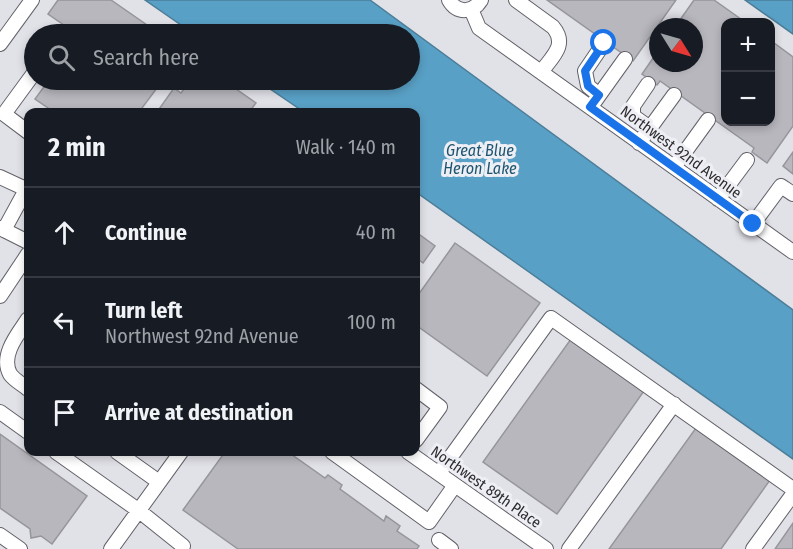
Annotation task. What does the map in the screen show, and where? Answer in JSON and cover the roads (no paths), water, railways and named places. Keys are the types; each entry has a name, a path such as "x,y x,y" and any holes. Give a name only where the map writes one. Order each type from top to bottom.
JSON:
{"street":[{"path":"0,44 32,0"},
{"name":"Northwest 92nd Avenue","path":"449,0 455,8 460,10 476,5 479,28 793,252"},
{"path":"516,0 552,27 559,39 559,47 541,72"},
{"path":"599,95 588,86 585,71 604,43"},
{"path":"590,107 625,59"},
{"path":"648,84 633,106 633,116 650,128"},
{"path":"24,87 2,117 24,130"},
{"path":"639,143 674,95"},
{"path":"674,167 708,120"},
{"path":"718,199 747,160"},
{"path":"0,177 24,186"},
{"path":"753,224 781,186 793,194"},
{"path":"24,194 2,229 24,240"},
{"path":"0,296 24,260"},
{"path":"439,473 551,318 793,489"},
{"path":"24,325 9,346 4,363 8,372 24,386"},
{"path":"420,392 440,407 420,434"},
{"path":"569,549 674,404"},
{"path":"0,412 24,429"},
{"path":"62,456 138,510 184,548"},
{"path":"123,456 159,482"},
{"path":"111,549 178,456"},
{"path":"348,456 429,522 455,485"},
{"name":"Northwest 89th Place","path":"414,456 546,549"},
{"path":"753,549 793,494"},
{"path":"0,535 20,549"},
{"path":"439,540 451,549"}],"water":[{"name":"Great Blue Heron Lake","path":"145,0 370,0 403,24 180,24"},
{"path":"745,0 793,0 793,34 775,21 775,18 770,18"},
{"name":"Great Blue Heron Lake","path":"420,37 793,310 793,459 420,195 420,108 298,108 272,90 420,90"}]}
